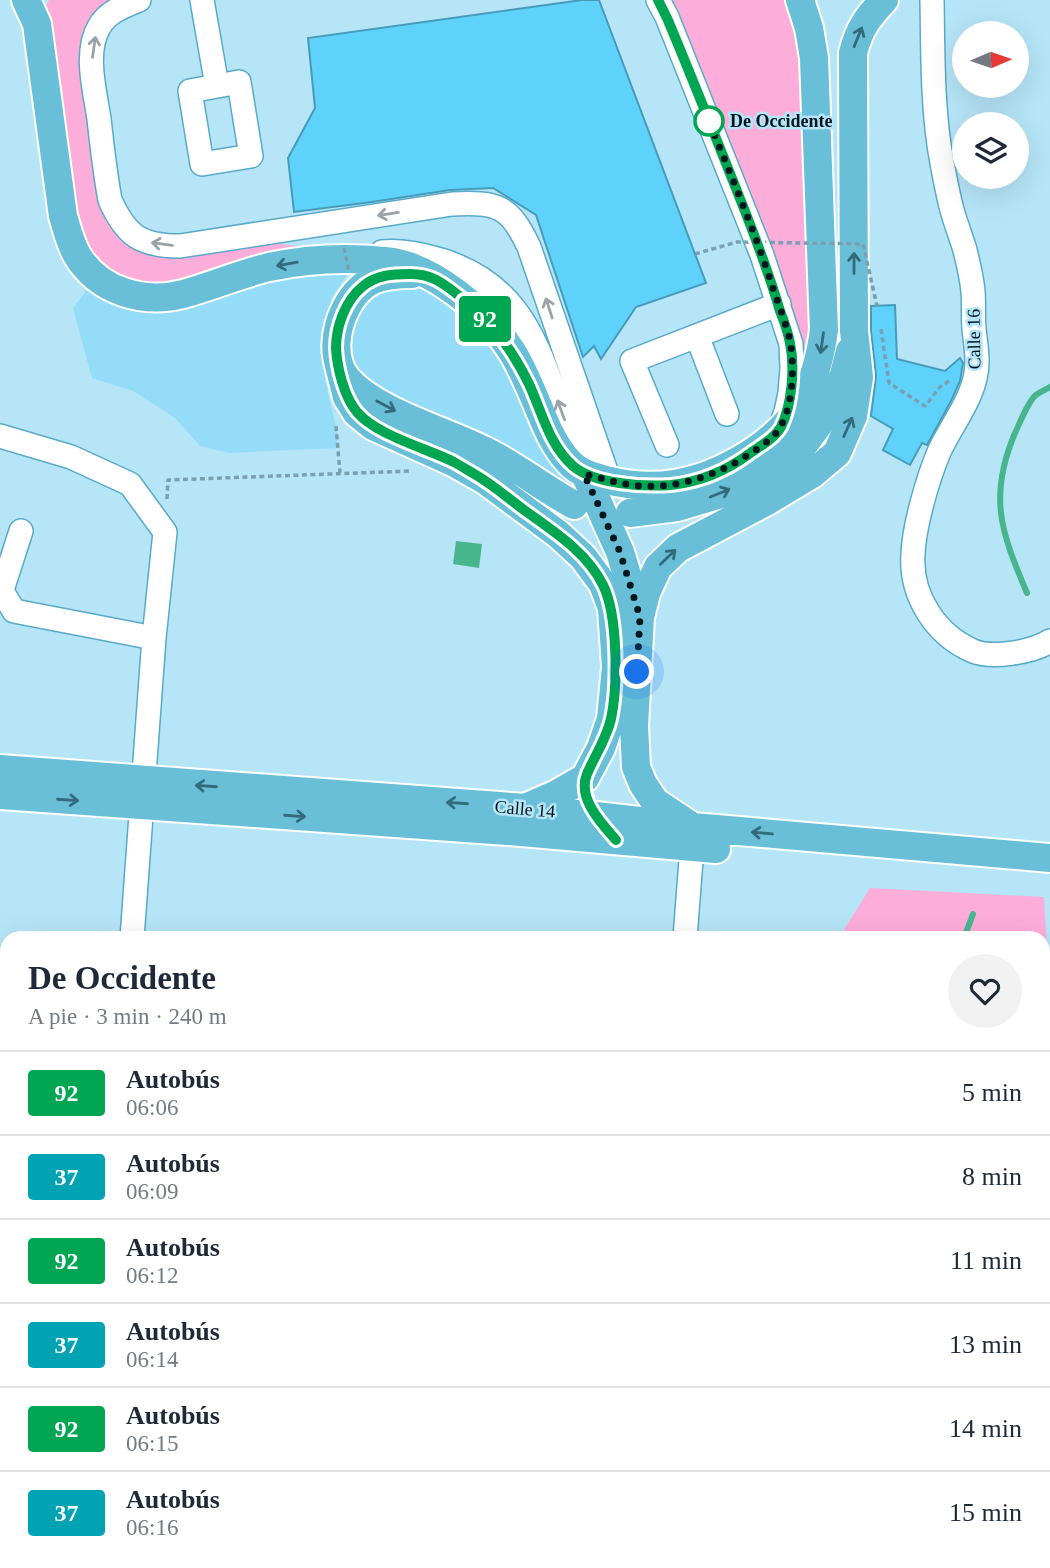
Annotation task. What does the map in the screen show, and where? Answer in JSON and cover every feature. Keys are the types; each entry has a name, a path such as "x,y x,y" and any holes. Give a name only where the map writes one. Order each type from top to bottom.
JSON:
{"main road":[{"path":"37,8 64,216 77,255 96,278 126,294 159,298 181,295 267,268 306,261 387,261 407,265 448,287 491,325 511,350 555,444 571,464 597,477 629,485 672,485 717,473 741,460 779,431 799,409 815,375 824,330 814,58 809,27 800,0"},
{"path":"692,837 655,802 636,767 634,726 640,617 646,593 658,567 678,548 812,474 837,453 853,416 859,377 854,331 853,53 866,19 884,0"},
{"path":"425,274 392,274 379,277 356,291 345,309 336,345 347,397 357,413 373,426 455,463 485,480 558,534 583,556 603,584 612,608 616,667 611,719 601,748 584,778 525,808"},
{"path":"630,513 677,507 721,494 779,464 801,448 819,424 844,375 854,331"},
{"path":"338,361 345,377 362,392 406,416 488,452 574,505"},
{"path":"597,477 640,617"},
{"name":"Calle 14","path":"0,769 141,793 616,840 692,837 1050,858"},
{"path":"584,778 586,797 597,817 616,840"},
{"name":"Calle 14","path":"0,794 141,793 525,808 597,817 692,837 1050,877"}],"street":[{"path":"139,0 108,15 99,27 92,54 110,201 118,218 129,230 142,240 159,246 180,246 452,204 474,203 492,206 508,213 519,226 529,247 597,477"},
{"path":"202,0 217,86"},
{"path":"658,0 762,255 791,344 790,393 779,431"},
{"name":"Calle 16","path":"932,0 935,111 951,208 965,250 973,291 977,356 976,376 969,395 939,453 926,492 912,555 919,596 929,616 940,628 960,645 980,653 1014,652 1050,641"},
{"path":"340,260 386,252 409,252 453,264 493,286 512,305 536,342 597,477"},
{"path":"667,445 632,361 779,304"},
{"path":"697,336 727,414"},
{"path":"0,436 71,457 130,484 165,532 141,793 132,931"},
{"path":"21,531 1,589 14,611 154,638"},
{"path":"685,931 692,837"}],"path":[{"path":"695,254 737,242 863,244 877,306"},
{"path":"879,319 889,383 925,406 940,387 967,370 977,356"},
{"path":"338,448 340,473"},
{"path":"165,532 168,480 415,471"}],"shaded area":[{"path":"49,0 139,0 99,27 105,171 142,240 229,238 350,252 181,295 84,266 37,24"},
{"path":"658,0 800,0 820,354 792,368"},
{"path":"267,268 349,272 331,299 324,375 337,431 338,448 229,453 200,446 175,418 133,391 92,378 73,308 96,278"},
{"path":"368,282 448,287 585,474 574,505 345,377 345,309"},
{"path":"456,541 482,544 479,568 453,564"},
{"path":"870,888 1044,897 1046,931 843,931"}],"building":[{"path":"582,0 599,0 706,283 636,307 601,359 594,346 583,357 536,215 493,188 450,190 294,212 288,158 315,108 308,38"},
{"path":"895,305 897,359 945,371 960,358 963,363 960,381 951,401 927,445 922,443 910,465 883,450 893,429 871,416 876,376 871,306"}],"waterway":[{"path":"1027,593 1010,551 1001,514 1002,476 1015,433 1027,407 1036,395 1050,387"},
{"path":"967,931 973,914"}],"bus line":[{"name":"92","path":"616,840 597,817 586,797 584,778 601,748 611,719 616,667 612,608 603,584 583,556 485,480 455,463 373,426 357,413 347,397 336,345 345,309 356,291 379,277 392,274 425,274 448,287 472,307 511,350 555,444 571,464 584,474 629,485 672,485 693,481 717,473 741,460 779,431 790,393 791,344 762,255 658,0"}],"place":[{"name":"De Occidente","path":"709,121"}],"route":[{"path":"637,672 640,617 620,552 584,474 629,485 672,485 717,473 741,460 779,431 790,393 791,344 762,255 705,112 709,121"}]}
